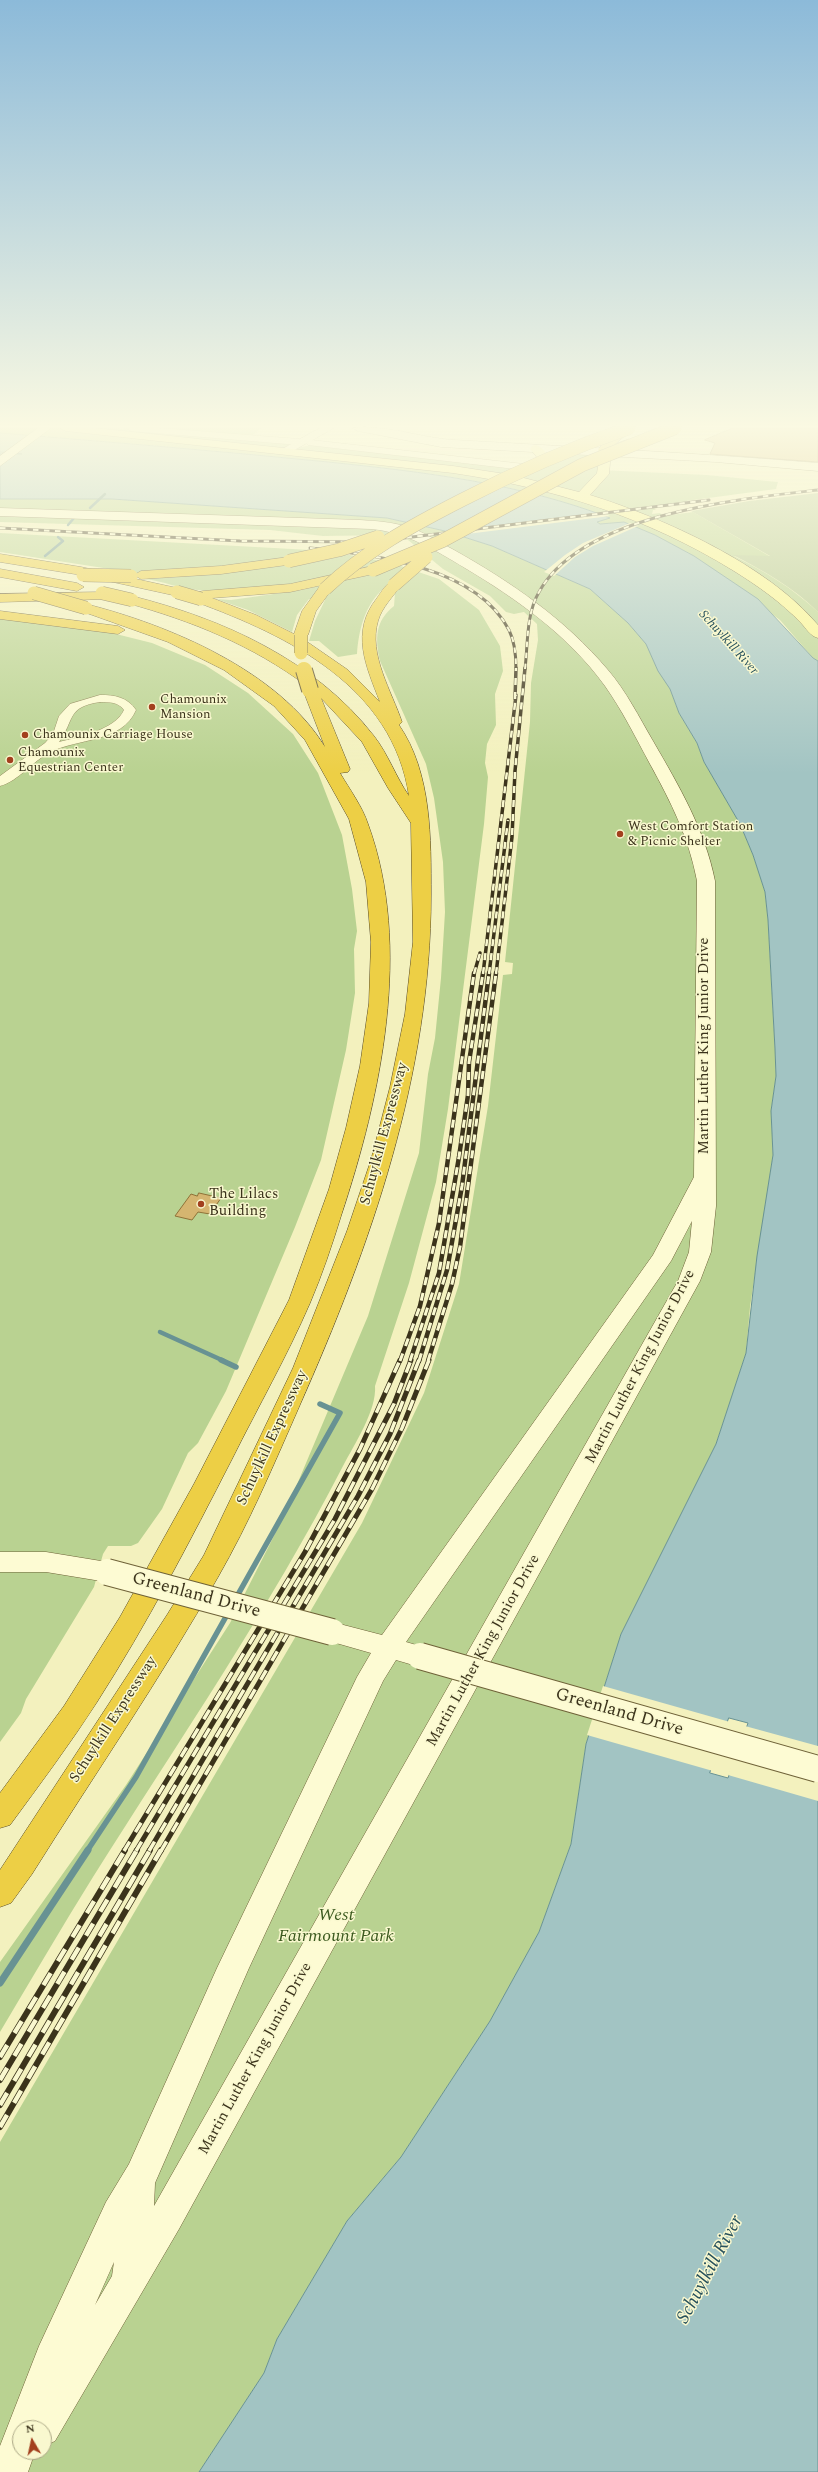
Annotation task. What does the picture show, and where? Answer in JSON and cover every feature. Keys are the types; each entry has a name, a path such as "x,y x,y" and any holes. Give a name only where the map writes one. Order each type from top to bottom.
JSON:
{"highway":[{"path":"0,567 83,575 131,576 215,571 289,561 362,543"},
{"path":"358,821 339,760 310,690 301,653 301,636 309,611 325,589 362,557 384,543"},
{"path":"0,598 241,593 306,586 373,570 436,543"},
{"path":"398,734 390,704 369,656 367,638 371,621 379,604 394,585 412,568 445,543"},
{"name":"Schuylkill Expressway","path":"0,558 81,571 177,592 201,599 264,624 328,661 363,690 398,734 412,773 420,824 423,882 422,934 409,1042 397,1096 377,1170 336,1296 298,1386 209,1571 21,1865 0,1894"},
{"path":"0,573 102,592 166,609 219,628 270,653 299,672 338,705 364,734 378,753 392,783 420,824"},
{"name":"Schuylkill Expressway","path":"0,585 86,608 160,634 224,665 255,685 302,725 322,756 358,821 370,865 376,907 378,994 369,1067 352,1147 298,1303 174,1548 95,1682 0,1816"},
{"path":"0,615 61,621 128,632 165,642 224,665"}],"main road":[{"name":"Martin Luther King Junior Drive","path":"47,2420 130,2282 672,1315 689,1281 700,1252 704,1225 706,889 702,860 691,825 629,712 604,674 584,652 556,627 484,573 430,543"},
{"path":"696,543 780,594 801,613 818,634"},
{"path":"29,2420 52,2359 118,2214 141,2175 239,1955 365,1688 388,1647 663,1256 685,1218 704,1177"},
{"path":"663,1256 673,1251 700,1252"},
{"name":"Greenland Drive","path":"0,1562 46,1562 107,1572 388,1647 818,1769"},
{"path":"130,2282 137,2198 141,2175"},
{"path":"9,2472 14,2460"},
{"path":"13,2472 21,2460"}],"street":[{"path":"0,782 46,749 61,730 65,715 76,705 92,700 114,699 126,703 130,710 125,721 112,728 46,749"}],"green space":[{"path":"0,543 189,543 329,551 392,563 439,579 479,610 500,646 503,671 495,694 496,725 487,744 485,763 488,777 484,824 448,1109 436,1182 409,1283 375,1386 375,1395 369,1416 315,1519 254,1623 81,1896 0,2032 0,1962 126,1785 230,1623 282,1520 368,1316 419,1153 428,1074 435,1038 441,978 445,912 443,862 434,798 426,764 380,661 378,653 377,637 380,624 383,618 394,606 395,593 401,586 389,584 381,591 369,606 362,624 357,654 338,657 319,641 309,641 315,621 325,600 309,599 297,615 292,632 248,610 216,599 231,600 302,590 368,574 283,587 239,591 218,591 178,587 145,579 180,577 127,575 123,571 0,552"},
{"name":"West Fairmount Park","path":"412,543 484,543 492,546 590,589 628,623 646,644 658,671 670,689 679,713 697,743 704,762 740,824 753,855 765,892 768,920 776,1076 771,1111 773,1155 750,1307 746,1353 716,1444 621,1634 586,1744 571,1844 539,1932 490,2021 401,2157 347,2221 277,2339 264,2373 199,2472 0,2472 0,2142 362,1523 424,1393 459,1284 488,1106 503,975 512,974 513,963 505,962 530,722 531,683 538,640 537,624 524,612 514,614 506,612 490,596 443,569"},
{"path":"671,543 747,543 771,557 734,556 778,581 818,612 818,661 813,658 780,620 694,556"},
{"path":"748,543 818,543 818,612 799,595 778,580 733,555 770,556"},
{"path":"0,618 104,631 152,643 205,665 248,693 293,734 318,773 342,835 352,889 357,931 354,949 355,993 346,1050 321,1160 295,1227 226,1391 198,1443 188,1453 162,1509 138,1543 131,1546 108,1546 103,1554 94,1587 26,1699 21,1713 0,1742"}],"water":[{"name":"Schuylkill River","path":"484,543 671,543 694,556 758,599 813,658 818,661 818,2472 199,2472 264,2373 277,2339 347,2221 401,2157 490,2021 539,1932 571,1844 586,1744 621,1634 716,1444 746,1353 757,1256 773,1155 771,1111 776,1076 768,920 765,892 753,855 740,824 704,762 697,743 679,713 670,689 658,671 646,644 628,623 590,589","holes":["729,1718 748,1723 728,1778 710,1773"]}],"pier":[{"path":"582,543 599,543 575,557 554,576 544,572"},
{"path":"603,1686 730,1722 713,1771 587,1735"},
{"path":"745,1726 818,1746 818,1801 728,1775"}],"building":[{"name":"The Lilacs Building","path":"199,1193 221,1198 210,1214 198,1212 192,1220 175,1216 191,1194 197,1196"}],"waterway":[{"path":"45,556 60,543"},
{"path":"160,1332 224,1361"},
{"path":"221,1360 236,1367"},
{"path":"236,1598 340,1413 320,1404"},
{"path":"87,1851 136,1777 228,1613"},
{"path":"0,1983 88,1850"}],"railway":[{"path":"525,669 528,629 532,610 539,592 560,566 590,543"},
{"path":"310,548 392,560 421,568 448,578 473,591 494,608 509,630 515,649 516,668"},
{"path":"515,699 516,668"},
{"path":"496,974 512,837 515,771 525,668"},
{"path":"483,974 516,695"},
{"path":"489,974 508,820"},
{"path":"474,974 480,953"},
{"path":"400,1361 420,1306 439,1223 474,973"},
{"path":"410,1361 439,1273 459,1157 468,1095 469,1062 483,973"},
{"path":"419,1361 447,1270 462,1186 489,973"},
{"path":"428,1361 452,1284 460,1247 496,973"},
{"path":"124,1851 305,1552 360,1449 400,1360"},
{"path":"136,1851 335,1519 394,1404 411,1360"},
{"path":"149,1851 358,1496 390,1434 419,1360"},
{"path":"161,1851 372,1489 402,1428 429,1360"},
{"path":"0,2057 125,1850"},
{"path":"0,2080 137,1850"},
{"path":"0,2105 150,1850"},
{"path":"0,2127 161,1850"}],"place":[{"name":"Chamounix Mansion","path":"152,707"},
{"name":"Chamounix Carriage House","path":"25,735"},
{"name":"Chamounix Equestrian Center","path":"10,760"},
{"name":"West Comfort Station & Picnic Shelter","path":"620,834"},
{"name":"The Lilacs Building","path":"201,1204"}]}
